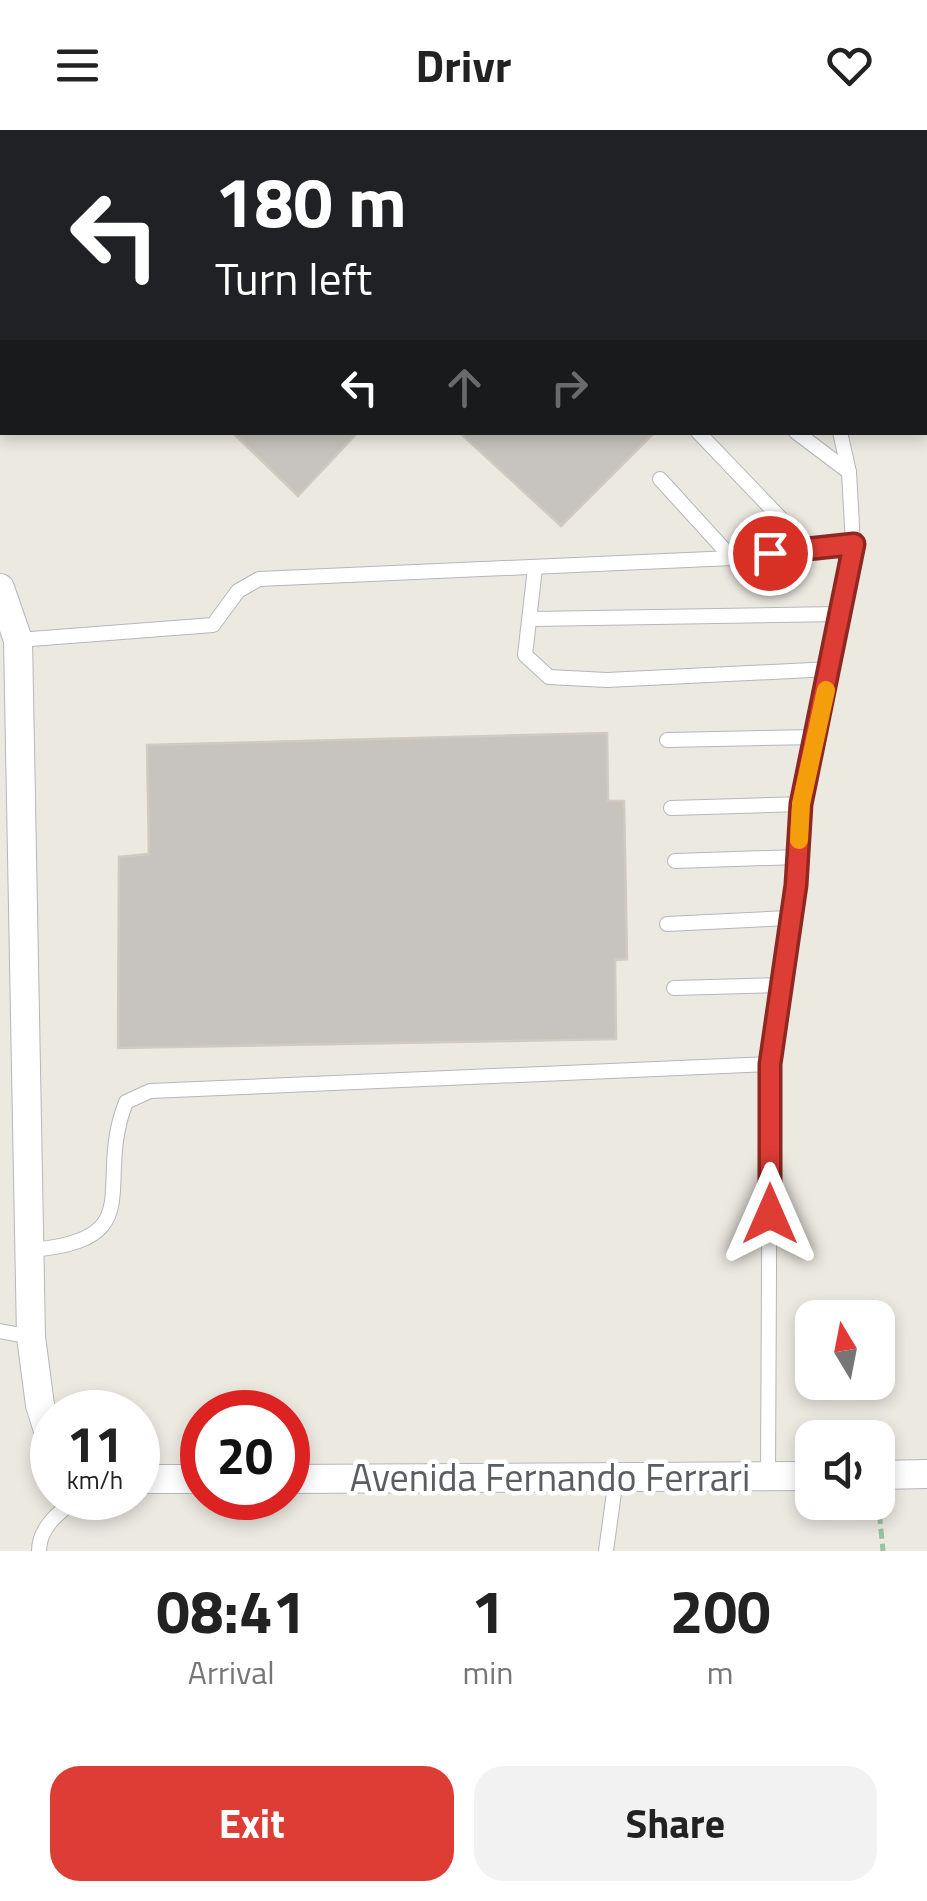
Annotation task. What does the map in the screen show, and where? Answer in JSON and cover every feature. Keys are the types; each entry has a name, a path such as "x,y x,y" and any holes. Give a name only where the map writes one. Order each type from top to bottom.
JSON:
{"street":[{"path":"0,588 18,640 31,1338 38,1390"},
{"path":"895,1475 927,1474"},
{"name":"Avenida Fernando Ferrari","path":"310,1478 795,1476"}],"lane":[{"path":"701,435 809,548"},
{"path":"800,435 849,472"},
{"path":"768,1476 770,1064 798,856 801,804 854,544 849,472 841,435"},
{"path":"660,479 732,558"},
{"path":"18,640 212,625 238,591 258,579 732,558 854,544"},
{"path":"536,568 525,655 549,677 607,680 830,670"},
{"path":"532,619 838,614"},
{"path":"667,740 816,737"},
{"path":"671,808 801,804"},
{"path":"674,861 798,856"},
{"path":"667,924 789,918"},
{"path":"674,988 780,985"},
{"path":"32,1250 70,1247 96,1237 110,1218 115,1131 126,1102 150,1091 770,1064"},
{"path":"0,1331 31,1338"},
{"path":"606,1551 616,1478"},
{"path":"38,1551 39,1539 52,1520"}],"path":[{"path":"880,1520 882,1551"}],"building":[{"path":"235,435 355,435 298,496"},
{"path":"462,435 652,435 561,526"},
{"path":"607,733 608,801 624,801 627,959 615,960 616,1039 118,1048 119,857 149,854 147,745"}],"slow traffic":[{"path":"799,840 801,804 826,690"}],"route":[{"path":"770,553 854,544 801,804 796,885 770,1064 770,1214"}]}
